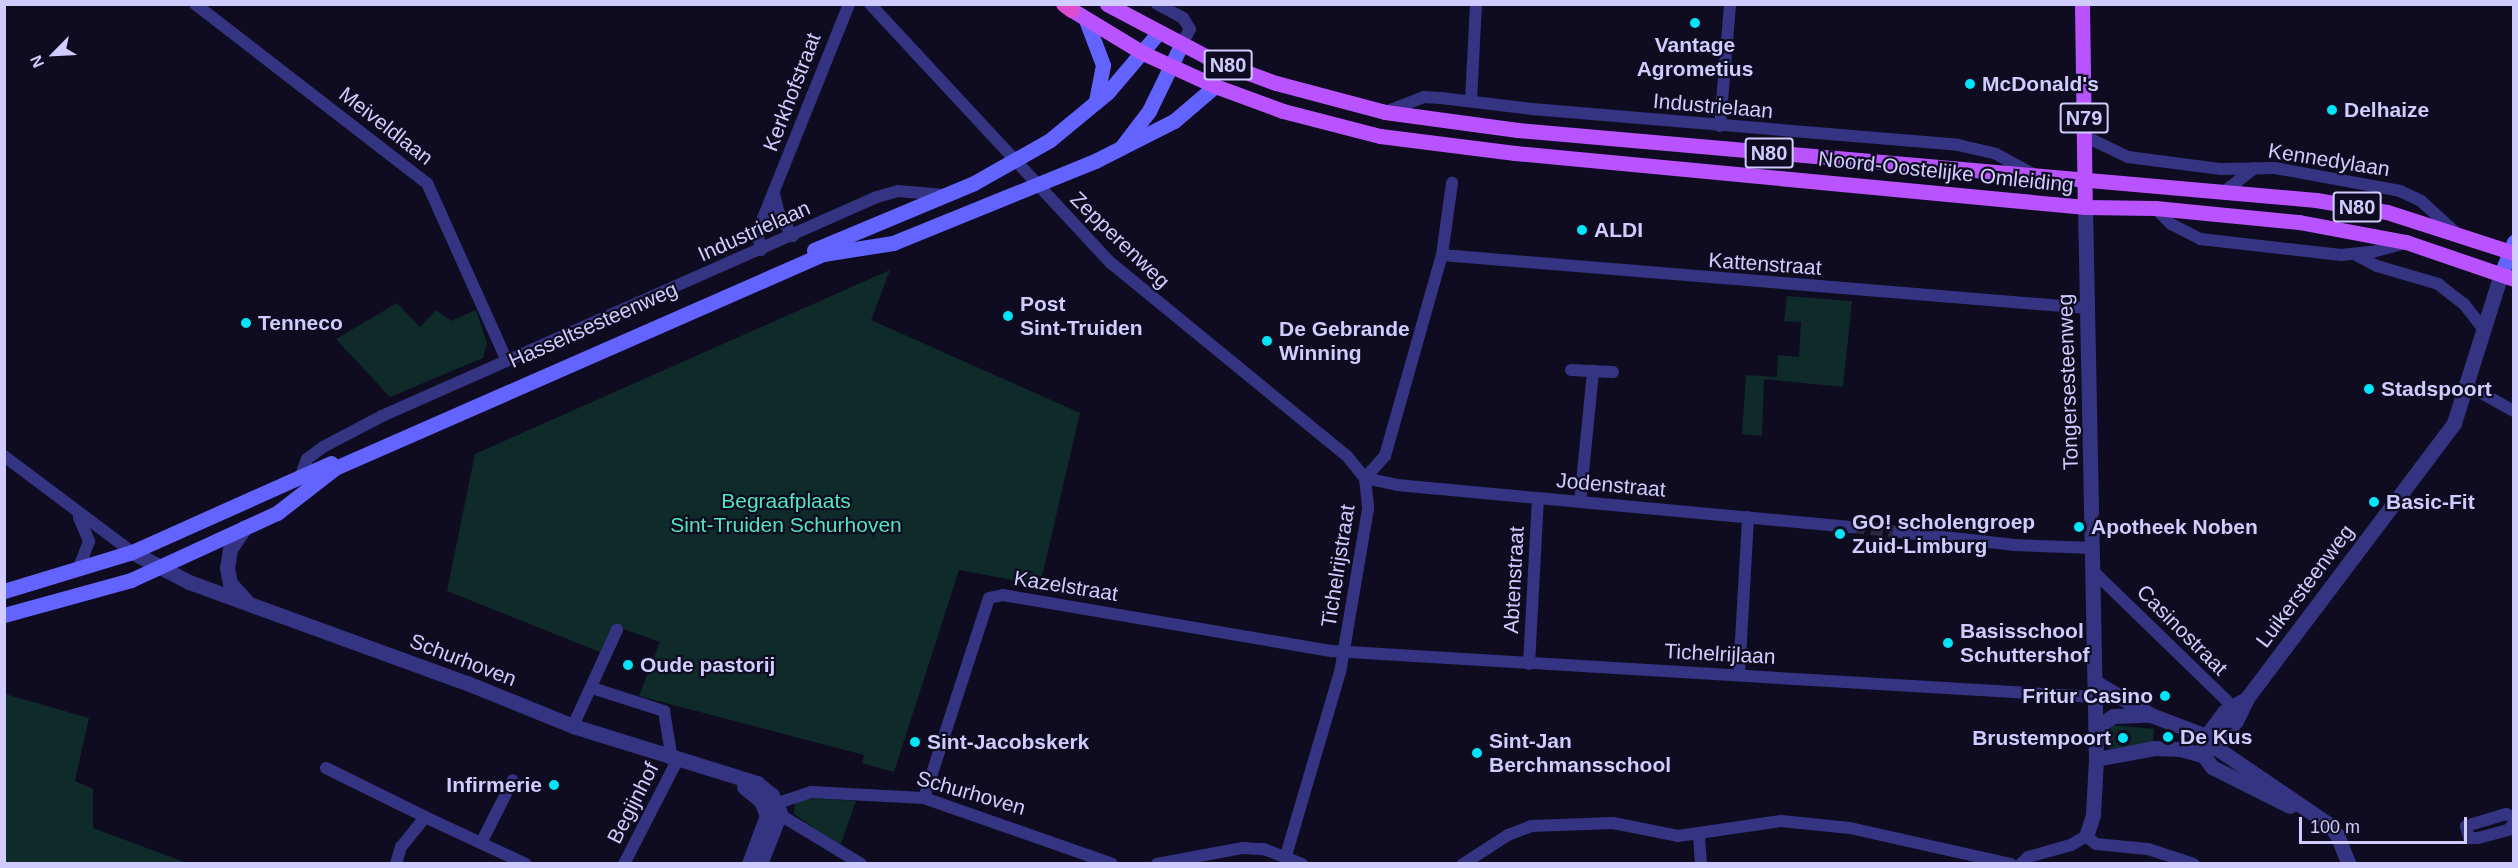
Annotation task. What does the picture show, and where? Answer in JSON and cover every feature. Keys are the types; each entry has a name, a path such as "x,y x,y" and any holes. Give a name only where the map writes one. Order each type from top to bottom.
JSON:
{"main road":[{"name":"Noord-Oostelijke Omleiding","path":"1107,4 1181,45 1276,83 1385,112 1518,130 2316,200 2387,212 2512,248"},
{"name":"Tongersesteenweg","path":"2082,4 2085,207"},
{"name":"Noord-Oostelijke Omleiding","path":"1068,7 1143,53 1215,86 1310,118 1427,143 2085,207 2155,208 2299,222 2406,242 2507,277"},
{"path":"1086,20 1103,65 1096,102"},
{"name":"Hasseltsesteenweg","path":"4,591 132,552 848,235 948,195 1015,161 1050,140 1096,102 1143,53 1158,33"},
{"name":"Hasseltsesteenweg","path":"1121,147 1143,122 1181,45"},
{"name":"Hasseltsesteenweg","path":"4,615 115,586 277,513 335,468 823,254 893,243 1037,186 1174,121 1215,86"},
{"name":"Luikersteenweg","path":"2507,277 2512,248"}],"street":[{"name":"Meiveldlaan","path":"195,4 427,183 507,361"},
{"name":"Kerkhofstraat","path":"761,250 758,236 849,4"},
{"name":"Zepperenweg","path":"870,4 1037,186 1140,290 1347,456 1365,478"},
{"path":"1157,4 1183,18 1190,29 1181,45"},
{"path":"1471,100 1476,4"},
{"path":"1720,126 1730,4"},
{"name":"Industrielaan","path":"1385,112 1424,97 1720,126 1958,146 1996,154 2035,175"},
{"name":"Kennedylaan","path":"2084,136 2127,157 2221,169 2254,168 2336,177 2400,191 2421,201 2456,233"},
{"name":"Kennedylaan","path":"2225,191 2254,168"},
{"name":"Tichelrijstraat","path":"1286,856 1344,651 1368,508 1365,478 1385,456 1442,255 1452,183"},
{"name":"Industrielaan","path":"300,478 307,459 323,447 507,361 793,236 898,191 948,195"},
{"path":"774,194 779,214 793,236"},
{"name":"Tongersesteenweg","path":"2085,207 2096,728 2093,815 2086,836"},
{"path":"2155,208 2170,224 2200,239 2356,255 2406,242"},
{"name":"Kattenstraat","path":"1442,255 2086,308"},
{"path":"2356,255 2377,266 2438,284 2464,304 2484,330"},
{"name":"Luikersteenweg","path":"2208,746 2230,713 2247,698 2440,442 2458,414 2484,330 2507,277"},
{"path":"1571,370 1613,372"},
{"path":"1580,502 1593,371"},
{"path":"2467,385 2514,411"},
{"path":"4,456 132,552"},
{"name":"Jodenstraat","path":"1365,478 1397,485 1853,528"},
{"name":"Abtenstraat","path":"1529,664 1538,498"},
{"path":"70,507 85,525 90,541 78,570"},
{"path":"1739,675 1749,517"},
{"path":"245,527 230,549 227,568 230,583 249,604"},
{"path":"1899,532 2015,545 2093,548"},
{"name":"Schurhoven","path":"132,552 158,567 249,604 467,683 573,726 740,784 774,808 811,792 924,798 1112,864"},
{"name":"Casinostraat","path":"2093,571 2230,713"},
{"name":"Kazelstraat","path":"924,798 989,598 1003,595 1344,651"},
{"path":"573,726 617,630"},
{"name":"Tichelrijlaan","path":"1344,651 1739,675 2095,690"},
{"path":"592,688 664,711 679,762"},
{"path":"2095,690 2176,724 2208,746 2212,767 2313,814 2337,835 2349,864"},
{"path":"2176,724 2230,713"},
{"path":"2096,728 2116,716 2151,715"},
{"path":"2096,759 2154,748 2208,746"},
{"name":"Begijnhof","path":"624,864 679,762"},
{"path":"326,768 526,864"},
{"path":"482,841 513,780"},
{"path":"748,864 774,808"},
{"path":"760,864 774,808"},
{"path":"774,808 861,864"},
{"path":"2514,818 2506,814 2466,826 2469,838 2478,838 2508,830 2514,824"},
{"path":"396,864 401,847 425,817"},
{"path":"1463,864 1519,829 1555,823 1613,823 1678,836 1699,836 1762,821 1806,821 2000,858 2012,864"},
{"path":"1699,836 1701,864"},
{"path":"2021,864 2028,857 2071,845 2086,836 2096,844 2148,849 2194,864"},
{"path":"1157,864 1242,848 1286,856 1302,864"}],"green space":[{"name":"Begraafplaats Sint-Truiden Schurhoven","path":"890,270 871,320 1080,413 1040,585 959,570 894,772 862,763 864,755 639,696 660,642 621,628 610,656 447,591 475,454"},
{"path":"1787,296 1852,301 1843,387 1764,379 1762,436 1742,434 1746,375 1777,377 1778,355 1799,357 1801,322 1784,321"},
{"path":"397,303 420,327 436,310 451,321 476,310 487,343 483,358 390,397 336,339"},
{"path":"5,694 89,718 75,781 93,789 93,828 187,863 5,863"},
{"path":"2113,725 2154,729 2153,744 2110,749 2104,738"},
{"path":"812,798 856,801 840,846 794,814 795,803"}],"tunnel":[{"path":"1853,527 1899,532"}],"place":[{"name":"Vantage Agrometius","path":"1695,23"},
{"name":"McDonald's","path":"1970,84"},
{"name":"Delhaize","path":"2332,110"},
{"name":"ALDI","path":"1582,230"},
{"name":"Post Sint-Truiden","path":"1008,316"},
{"name":"Tenneco","path":"246,323"},
{"name":"De Gebrande Winning","path":"1267,341"},
{"name":"Stadspoort","path":"2369,389"},
{"name":"Basic-Fit","path":"2374,502"},
{"name":"Apotheek Noben","path":"2079,527"},
{"name":"GO! scholengroep Zuid-Limburg","path":"1840,534"},
{"name":"Basisschool Schuttershof","path":"1948,643"},
{"name":"Oude pastorij","path":"628,665"},
{"name":"Fritur Casino","path":"2165,696"},
{"name":"De Kus","path":"2168,737"},
{"name":"Brustempoort","path":"2123,738"},
{"name":"Sint-Jacobskerk","path":"915,742"},
{"name":"Sint-Jan Berchmansschool","path":"1477,753"},
{"name":"Infirmerie","path":"554,785"}]}
